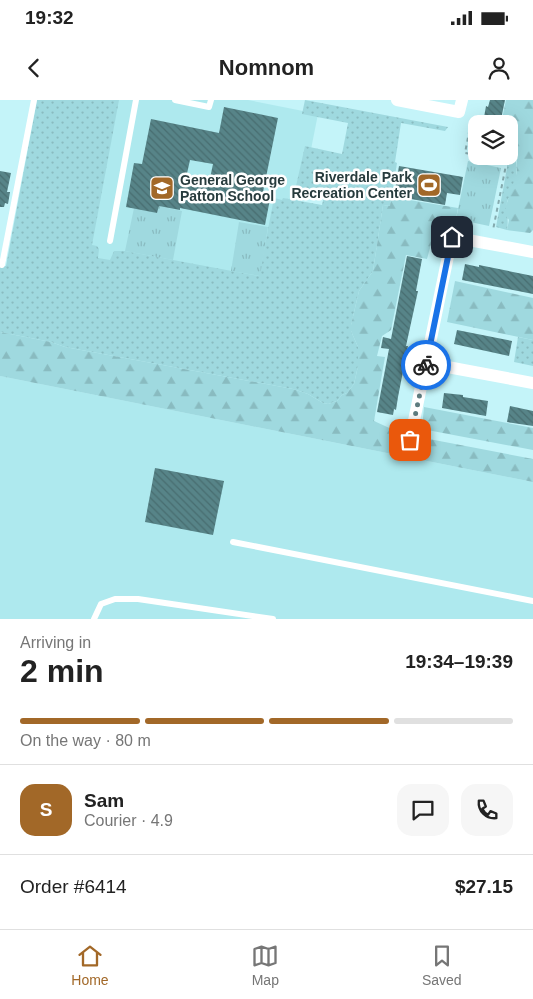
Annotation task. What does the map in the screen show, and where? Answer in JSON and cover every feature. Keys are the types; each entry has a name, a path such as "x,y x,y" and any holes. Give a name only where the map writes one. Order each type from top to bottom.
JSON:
{"street":[{"path":"398,100 460,106"},
{"path":"410,440 452,237 533,252"},
{"path":"426,363 533,383"}],"lane":[{"path":"2,265 34,100"},
{"path":"110,241 136,100"},
{"path":"175,100 210,107 211,100"},
{"path":"232,542 533,601"},
{"path":"94,619 101,604 115,599 138,599 273,619"}],"path":[{"path":"468,138 465,153 468,154"},
{"path":"493,230 506,165"}],"shaded area":[{"name":"General George Patton School","path":"39,100 248,100 318,114 278,316 7,263"},
{"path":"0,376 533,482 533,619 0,619"}],"green space":[{"path":"37,100 119,100 92,245 97,246 99,249 98,258 110,260 114,251 125,251 259,276 274,198 322,205 325,192 296,186 305,146 342,154 348,123 302,114 305,100 448,127 445,131 401,123 390,206 383,205 373,271 359,291 351,325 351,331 358,347 358,366 354,384 347,393 342,395 337,401 328,404 293,389 65,347 51,342 0,332 0,265 6,266"},
{"path":"506,100 533,100 533,230 530,233 507,230 509,220 504,212 518,165 518,115 503,115"},
{"path":"468,161 468,165 487,165 501,168 489,226 456,219"},
{"path":"507,165 516,165 517,170 513,189 507,202 507,230 496,227"},
{"path":"391,197 458,208 456,219 436,226 427,259 406,255 391,330 382,336 377,356 385,357 374,421 396,431 407,442 420,446 429,439 533,459 533,482 0,376 0,332 51,342 65,347 293,389 308,394 323,403 328,404 337,401 354,384 358,366 358,347 351,331 351,325 359,291 373,271 383,205 390,206"},
{"path":"159,206 182,211 173,260 125,251 134,208 157,213"},
{"path":"239,222 268,227 260,276 231,271"},
{"path":"455,281 533,298 533,340 447,322"},
{"path":"518,337 533,340 533,366 514,362"},
{"path":"424,407 533,428 533,450 422,429"}],"building":[{"path":"490,100 505,100 502,115 484,115 486,106 488,107"},
{"path":"224,107 278,118 262,197 270,199 265,225 180,208 180,210 159,206 157,213 126,207 134,163 142,164 151,119 219,133","holes":["190,160 213,164 209,183 186,178"]},
{"name":"Riverdale Park Recreation Center","path":"399,166 463,177 460,195 447,193 445,205 394,196"},
{"path":"0,171 11,173 7,192 10,192 8,204 5,203 4,207 0,207"},
{"path":"407,256 422,259 416,291 418,291 406,346 408,346 396,410 394,409 393,415 377,412 389,349 381,348 383,337 391,339"},
{"path":"465,264 533,276 533,294 462,280"},
{"path":"457,330 512,341 509,356 454,344"},
{"path":"444,393 488,401 486,416 442,408"},
{"path":"510,406 533,411 533,426 507,422"},
{"path":"155,468 224,481 213,535 145,522"}],"way so far":[{"path":"410,440 426,365"}],"place":[{"name":"Riverdale Park Recreation Center","path":"429,185"},
{"name":"General George Patton School","path":"162,188"}],"route":[{"path":"426,365 452,237"}]}
